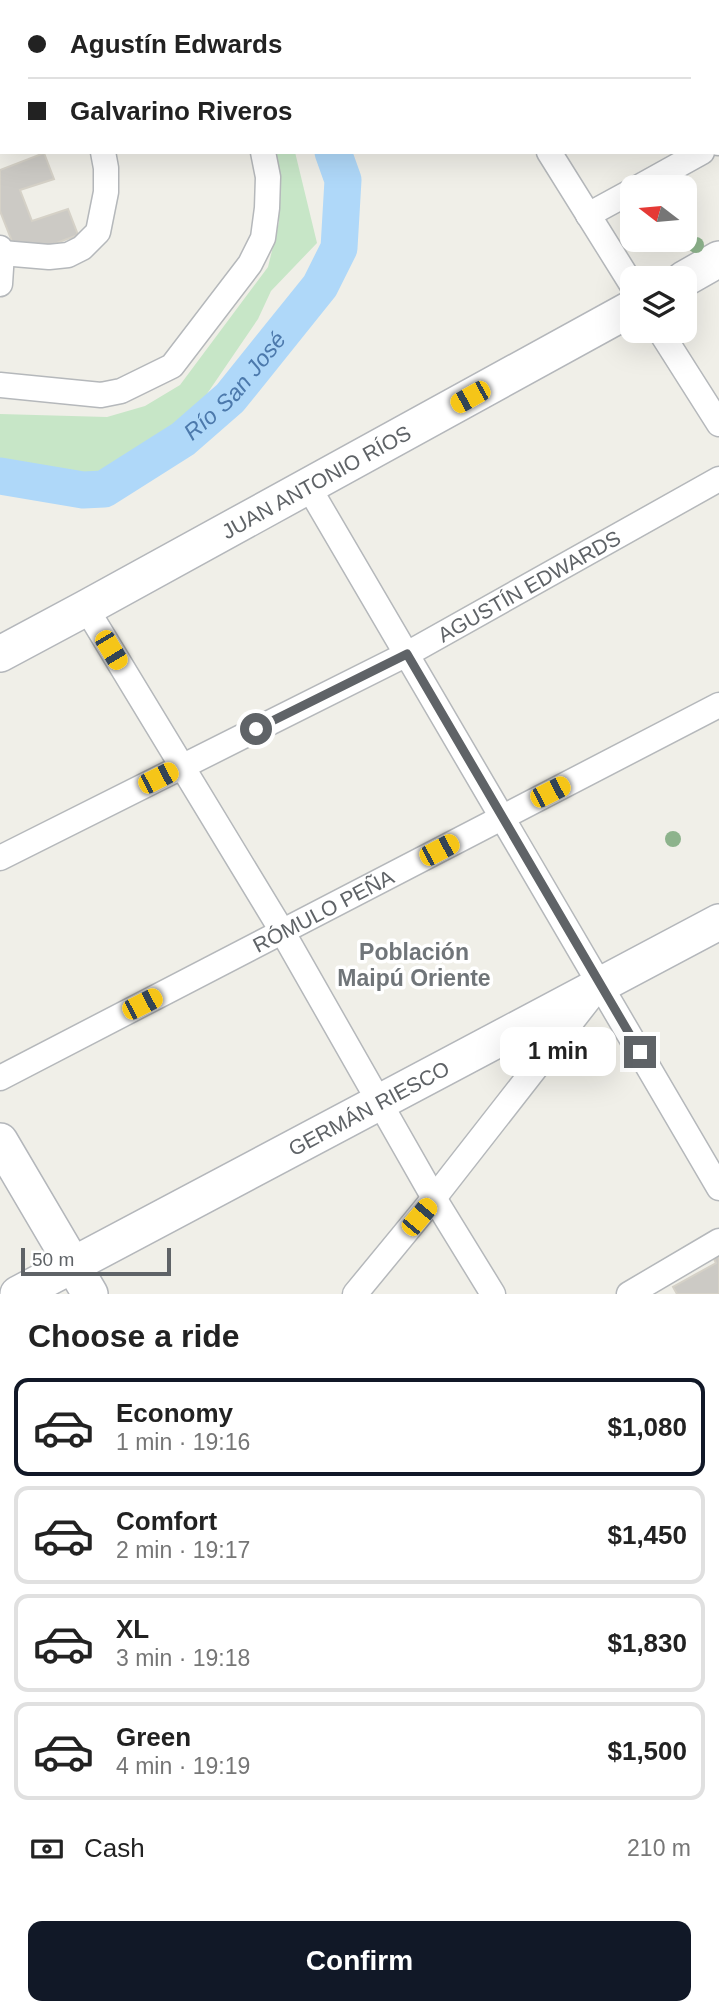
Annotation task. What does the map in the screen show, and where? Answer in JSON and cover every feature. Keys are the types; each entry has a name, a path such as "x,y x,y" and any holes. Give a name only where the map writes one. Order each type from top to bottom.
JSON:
{"main road":[{"path":"697,272 719,260"},
{"name":"JUAN ANTONIO RÍOS","path":"0,654 620,315"},
{"name":"GERMÁN RIESCO","path":"18,1294 719,922"},
{"path":"0,1141 90,1294"}],"street":[{"path":"0,284 1,250 50,257 68,255 82,248 98,232 106,192 103,154"},
{"path":"0,385 101,396 121,391 172,366 250,264 263,238 268,177 263,154"},
{"path":"550,154 620,266"},
{"path":"661,175 698,154"},
{"path":"588,215 620,198"},
{"path":"668,343 719,424"},
{"name":"AGUSTÍN EDWARDS","path":"0,858 407,654 719,479"},
{"path":"308,486 719,1188"},
{"path":"86,608 282,931 493,1294"},
{"name":"RÓMULO PEÑA","path":"0,1078 719,705"},
{"path":"355,1294 435,1198 600,985"},
{"path":"629,1294 719,1241"}],"green space":[{"path":"268,154 295,154 317,243 271,291 258,319 198,407 142,448 112,475 92,481 72,480 44,469 0,467 0,414 107,417 145,406 180,385 268,267 279,222"}],"building":[{"path":"44,154 54,179 20,190 32,221 68,209 78,235 43,248 15,249 0,211 0,170"},
{"path":"719,1254 719,1294 677,1294 673,1287 716,1263 713,1257"}],"waterway":[{"name":"Río San José","path":"0,476 83,490 104,489 183,439 230,398 320,286 339,248 343,180 334,154"}],"district":[{"name":"Población Maipú Oriente","path":"414,965"}],"route":[{"path":"256,729 407,654 640,1052"}]}
